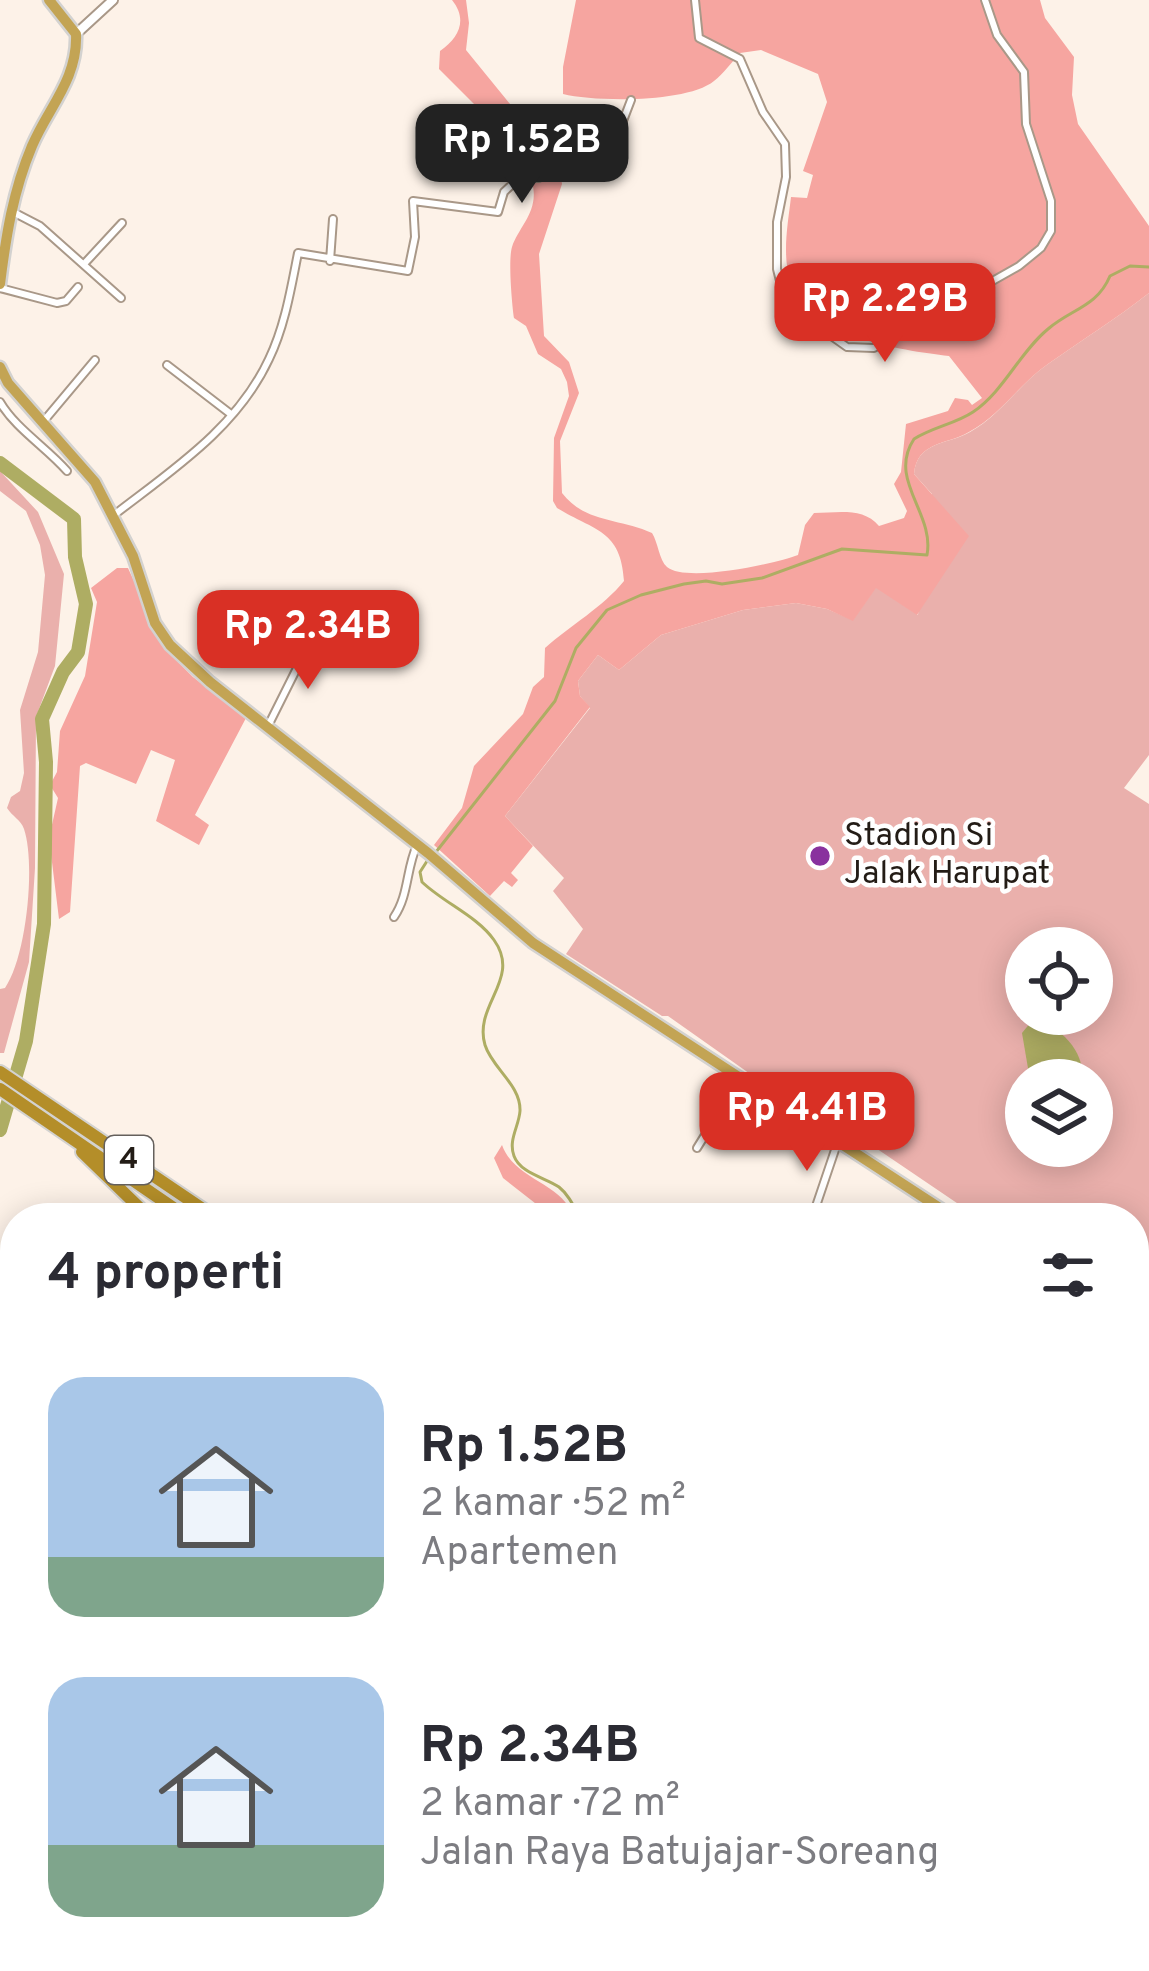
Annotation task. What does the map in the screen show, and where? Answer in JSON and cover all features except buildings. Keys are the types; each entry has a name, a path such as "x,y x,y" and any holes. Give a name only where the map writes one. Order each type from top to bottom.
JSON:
{"highway":[{"path":"0,286 10,212 32,147 75,64 76,34 49,0"},
{"path":"0,368 95,482 133,556 149,611 161,633 210,682 423,849 533,943 932,1203"},
{"name":"4","path":"0,1072 60,1130 166,1203"},
{"name":"4","path":"0,1089 39,1107 192,1203"},
{"path":"60,1130 135,1203"}],"street":[{"path":"76,34 113,0"},
{"path":"695,0 699,38 740,59 763,112 785,144 786,177 777,223 777,269 783,293 820,329 854,350 874,348 904,333 1019,266 1041,248 1052,231 1051,200 1026,124 1024,72 997,35 986,0"},
{"path":"114,515 217,434 232,415 271,354 298,253 406,271 415,237 413,201 498,212 504,192 519,178 539,178 565,160 613,148 631,100"},
{"path":"10,212 32,219 122,298"},
{"path":"330,261 333,218"},
{"path":"85,264 122,223"},
{"path":"0,286 58,303 78,287"},
{"path":"43,422 94,360"},
{"path":"167,365 232,415"},
{"path":"0,402 15,423 41,442 67,471"},
{"path":"268,728 305,652"},
{"path":"394,917 403,903 408,867 423,849"},
{"path":"697,1148 739,1080"},
{"path":"817,1203 838,1142"}],"shaded area":[{"path":"452,0 466,0 466,50 519,115 526,152 560,171 562,184 539,254 544,336 569,362 579,393 560,441 562,493 592,515 652,533 664,564 677,571 731,570 798,555 805,525 814,513 858,514 879,526 904,518 907,511 894,484 901,472 906,424 948,411 955,398 972,405 982,398 949,356 857,337 834,328 799,299 790,280 786,238 791,197 807,198 813,175 803,171 827,102 818,74 761,50 740,53 714,81 684,93 618,99 563,94 563,67 576,0 1040,0 1045,18 1074,57 1072,95 1078,124 1149,226 1149,293 1038,372 980,425 927,450 916,463 914,474 969,536 917,615 876,588 853,621 827,609 796,603 743,610 661,635 619,670 598,655 578,681 580,696 590,707 505,816 533,846 511,873 518,880 512,887 504,881 490,896 434,845 462,808 474,766 523,714 533,687 544,677 545,648 624,581 612,542 553,501 554,438 569,396 567,382 561,369 538,354 526,326 514,318 511,293 512,247 531,210 532,182 496,169 492,156 495,117 476,106 439,69 440,51 459,28 460,15"},
{"path":"1149,293 1149,755 1124,788 1149,804 1149,1203 957,1203 833,1119 824,1126 668,1016 566,954 583,929 553,891 564,878 505,816 590,708 580,696 578,681 598,655 619,670 661,635 743,610 796,603 853,620 876,587 918,615 932,494 914,474 916,463 927,450 981,425 1038,372"},
{"path":"0,471 38,512 64,574 55,666 36,717 29,962 4,1053 0,1053 0,989 5,988 19,956 29,887 24,829 7,808 20,791 24,773 20,710 38,652 45,575 40,545 26,511 0,491"},
{"path":"117,568 128,568 165,649 246,718 195,815 209,825 199,845 156,821 175,760 151,750 136,784 86,763 80,766 70,912 59,919 49,838 58,798 50,785 57,772 60,731 85,676 97,602 91,588"},
{"path":"1022,1035 1062,1035 1080,1059 1026,1059"},
{"path":"502,1145 517,1167 566,1203 535,1203 503,1178 494,1158"}],"waterway":[{"path":"436,852 555,701 576,648 607,610 684,584 762,578 842,549 927,555 925,525 906,469 914,439 984,403 1038,339 1091,301 1110,276 1130,266 1149,267"},
{"path":"0,463 74,519 75,557 86,604 78,652 63,672 42,719 44,924 26,1041 0,1130"},
{"path":"429,858 420,872 422,882 479,924 501,954 500,980 483,1031 489,1053 519,1102 514,1156 527,1171 563,1190 572,1203"}],"place":[{"name":"Stadion Si Jalak Harupat","path":"820,856"}]}
